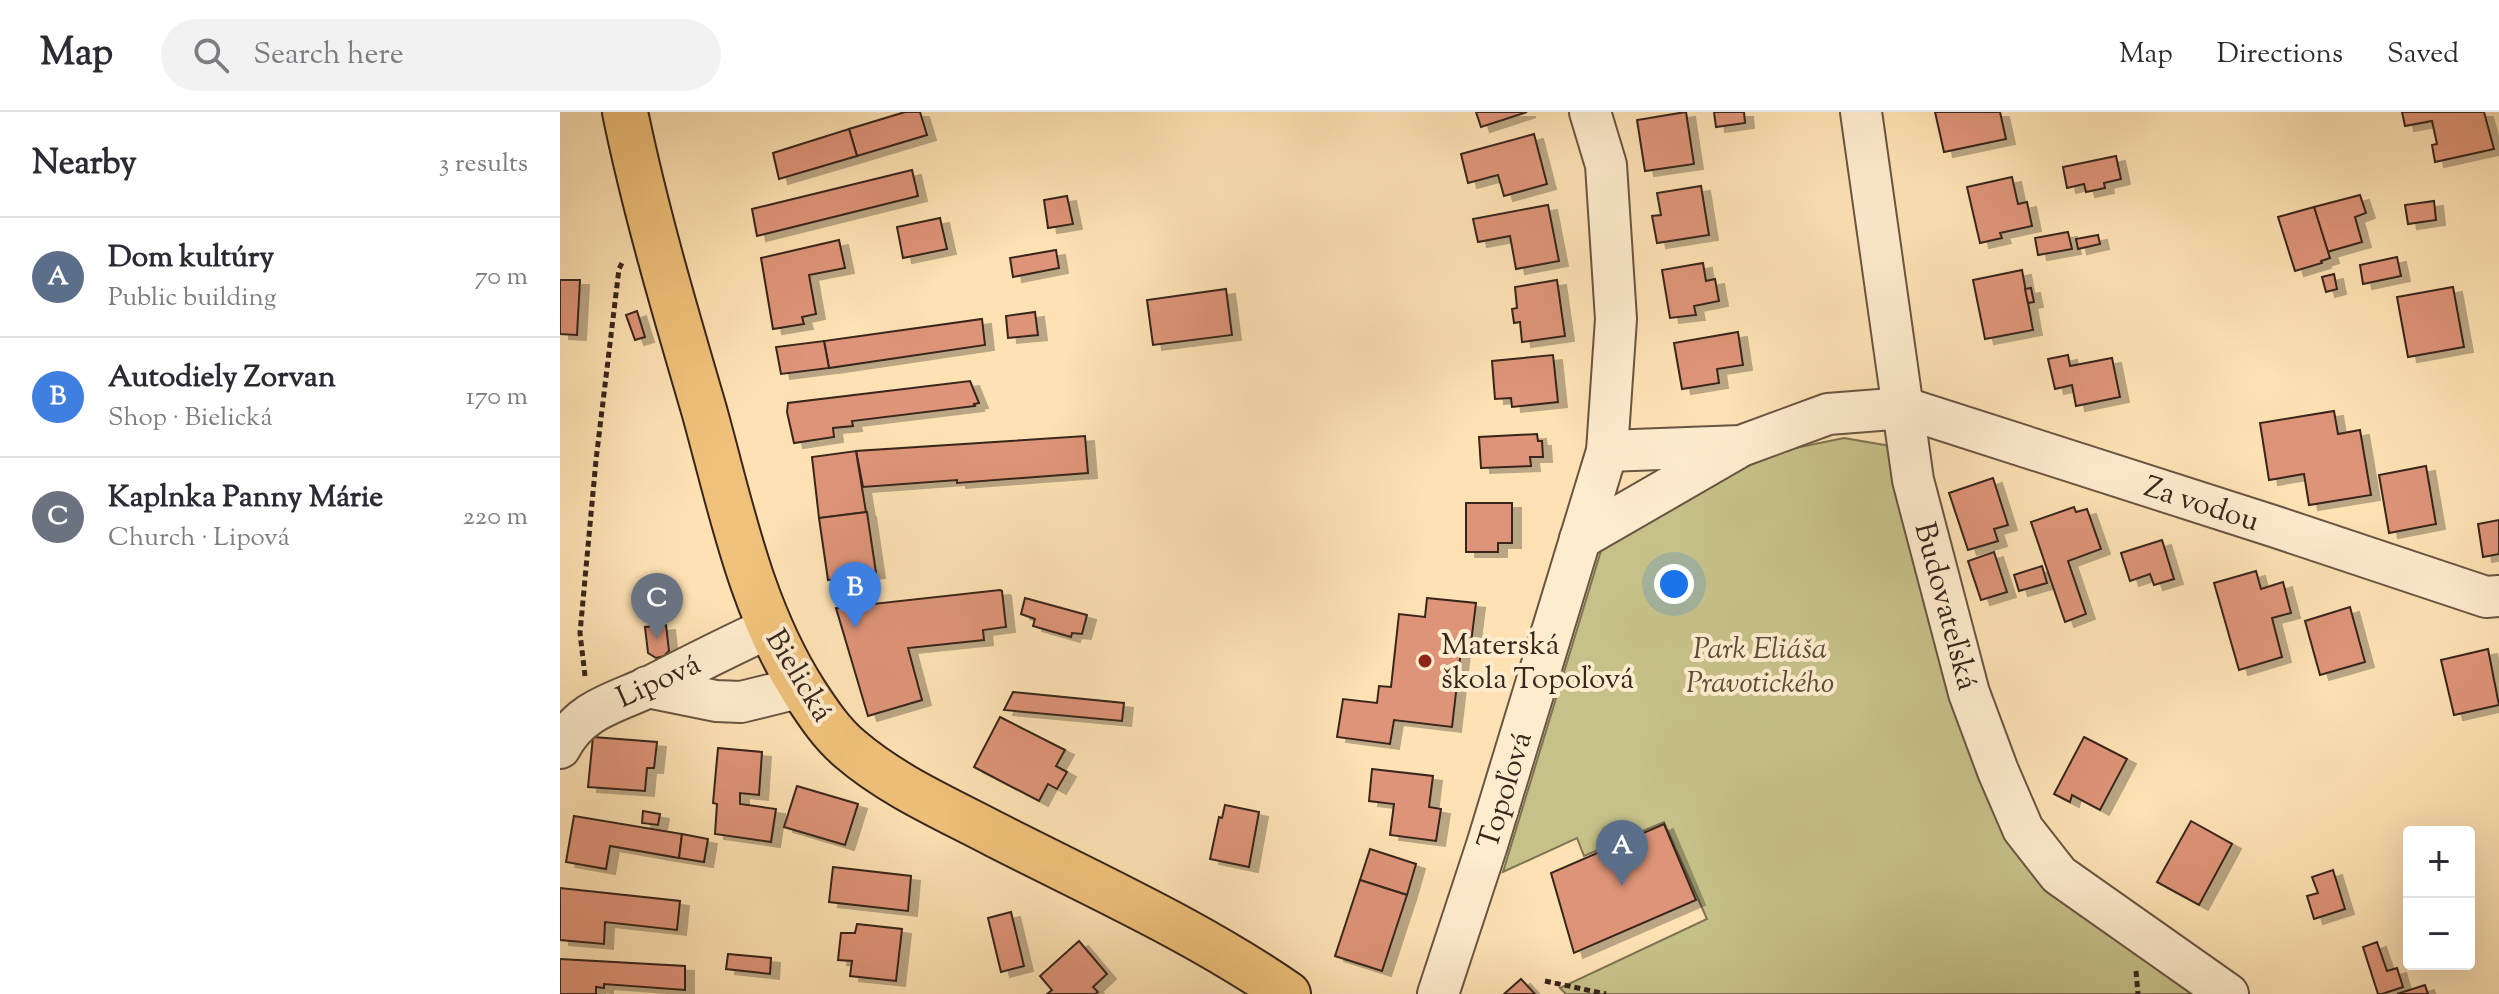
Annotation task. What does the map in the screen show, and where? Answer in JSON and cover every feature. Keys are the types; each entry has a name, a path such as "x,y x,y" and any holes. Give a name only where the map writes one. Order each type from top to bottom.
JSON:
{"main road":[{"name":"Bielická","path":"625,112 675,317 740,545 769,628 820,715 849,748 886,775 928,800 1167,923 1288,994"}],"street":[{"name":"Topoľová","path":"1438,994 1607,451 1616,319 1606,165 1590,112"},
{"name":"Budovateľská","path":"1861,112 1913,480 1969,693 2023,829 2059,875 2228,994"},
{"path":"1580,539 1741,446 1828,414 1905,408"},
{"name":"Za vodou","path":"1905,408 2486,597 2499,596"},
{"path":"1607,451 1741,446"},
{"name":"Lipová","path":"560,748 582,720 609,702 769,628"},
{"path":"647,687 716,701 741,702 802,687"}],"path":[{"path":"594,712 585,679 580,633 609,340 619,269 630,254"},
{"path":"1545,981 1606,994"}],"green space":[{"name":"Park Eliáša Pravotického","path":"1844,438 1890,446 1996,805 2043,887 2198,994 1566,994 1560,988 1707,919 1664,822 1584,856 1577,838 1503,872 1604,541 1751,457"}],"building":[{"path":"905,112 920,112 927,135 857,156 849,129"},
{"path":"1476,112 1527,112 1481,127"},
{"path":"1686,112 1694,164 1645,171 1637,120"},
{"path":"1714,112 1744,112 1745,123 1716,127"},
{"path":"1935,112 2000,112 2006,139 1944,152"},
{"path":"2402,112 2484,112 2494,149 2435,162 2432,145 2437,144 2432,121 2405,126"},
{"path":"849,129 857,156 779,179 773,153"},
{"path":"1534,134 1547,184 1504,196 1498,175 1468,183 1461,154"},
{"path":"2116,156 2121,179 2104,183 2105,188 2086,192 2084,184 2067,188 2063,167"},
{"path":"912,170 918,196 757,236 752,209"},
{"path":"2012,177 2018,204 2027,202 2032,226 2000,233 2002,238 1980,243 1967,187"},
{"path":"1701,186 1709,235 1657,243 1652,216 1661,215 1657,193"},
{"path":"2360,195 2366,213 2355,217 2362,242 2327,252 2314,207"},
{"path":"1067,196 1073,224 1048,228 1044,200"},
{"path":"2434,201 2436,220 2408,224 2405,205"},
{"path":"1548,205 1559,261 1516,269 1510,236 1478,242 1473,219"},
{"path":"2314,207 2330,258 2295,271 2278,217"},
{"path":"940,218 947,249 903,258 897,227"},
{"path":"2068,232 2072,249 2038,255 2035,238"},
{"path":"2098,235 2100,244 2078,249 2076,239"},
{"path":"839,240 845,268 809,275 816,314 802,317 804,324 773,329 761,258"},
{"path":"1056,250 1059,268 1013,277 1010,258"},
{"path":"2397,257 2401,276 2363,284 2360,265"},
{"path":"1703,263 1706,281 1715,279 1719,301 1694,306 1696,315 1670,318 1662,270"},
{"path":"2022,270 2033,330 1985,339 1973,280"},
{"path":"2334,274 2337,289 2326,292 2322,277"},
{"path":"560,280 580,280 577,335 560,334"},
{"path":"1557,280 1565,336 1522,342 1520,322 1514,323 1512,309 1517,308 1515,287"},
{"path":"2453,287 2464,347 2408,357 2397,297"},
{"path":"2031,288 2034,302 2028,303 2025,289"},
{"path":"1226,289 1232,335 1153,345 1147,300"},
{"path":"637,311 645,337 635,340 626,315"},
{"path":"1035,312 1038,335 1008,338 1006,316"},
{"path":"982,319 985,345 829,368 824,341"},
{"path":"1738,332 1743,365 1717,369 1719,383 1682,389 1674,343"},
{"path":"824,341 829,368 781,374 776,347"},
{"path":"1553,355 1558,402 1512,407 1511,398 1495,399 1492,361"},
{"path":"2068,355 2070,366 2112,358 2120,397 2076,406 2072,385 2055,389 2048,359"},
{"path":"970,381 979,403 975,406 852,421 853,426 833,428 834,437 794,443 788,403"},
{"path":"2334,411 2338,434 2360,430 2371,495 2309,505 2304,474 2269,480 2260,423"},
{"path":"1537,434 1538,441 1542,441 1543,457 1530,457 1531,466 1481,468 1479,437"},
{"path":"1085,436 1088,473 957,483 957,480 863,487 856,451"},
{"path":"856,451 866,512 819,518 812,457"},
{"path":"2426,466 2436,524 2389,533 2379,475"},
{"path":"1993,478 2008,525 1994,529 1998,541 1968,550 1949,493"},
{"path":"1466,503 1512,503 1512,543 1498,543 1498,552 1466,552"},
{"path":"2074,507 2076,512 2087,509 2101,549 2068,561 2086,614 2065,622 2031,522"},
{"path":"867,512 876,573 828,580 819,518"},
{"path":"2499,520 2499,554 2483,557 2478,524"},
{"path":"2162,540 2174,579 2154,585 2150,574 2130,581 2121,553"},
{"path":"1994,552 2007,592 1981,600 1968,561"},
{"path":"2042,566 2047,583 2019,591 2014,575"},
{"path":"2256,571 2261,589 2283,582 2291,613 2272,618 2282,657 2239,670 2214,583"},
{"path":"1000,590 1006,627 983,630 984,640 908,648 922,700 868,716 836,608"},
{"path":"1025,598 1087,615 1082,634 1072,633 1071,637 1033,626 1035,619 1021,614"},
{"path":"1427,598 1476,603 1470,651 1461,650 1452,727 1394,720 1390,744 1337,737 1343,699 1377,703 1379,686 1391,687 1399,614 1425,617"},
{"path":"2350,607 2365,662 2320,675 2305,621"},
{"path":"666,625 669,651 656,658 648,653 645,627"},
{"path":"2488,649 2499,705 2454,715 2441,660"},
{"path":"1013,692 1124,703 1122,721 1004,710"},
{"path":"1000,717 1065,750 1056,766 1067,772 1057,789 1048,784 1039,801 974,767"},
{"path":"593,737 657,742 654,768 647,768 645,791 588,787"},
{"path":"2084,737 2127,759 2100,810 2072,795 2070,802 2054,794"},
{"path":"718,748 762,752 759,795 740,793 740,804 776,809 771,842 715,834 717,804 713,803"},
{"path":"1372,769 1433,776 1429,807 1441,809 1436,841 1390,835 1394,804 1369,801"},
{"path":"797,786 858,804 845,845 784,827"},
{"path":"1225,805 1259,812 1249,867 1210,859 1219,817 1222,818"},
{"path":"643,811 660,814 658,825 642,823"},
{"path":"574,816 682,834 679,858 610,846 606,869 566,862"},
{"path":"2191,821 2232,844 2199,905 2157,882"},
{"path":"1664,824 1696,900 1574,953 1551,873"},
{"path":"682,834 708,839 704,862 679,858"},
{"path":"1370,849 1416,864 1407,895 1360,880"},
{"path":"833,867 911,876 908,911 829,902"},
{"path":"2333,870 2345,909 2314,919 2307,896 2318,893 2312,877"},
{"path":"1360,880 1407,895 1382,971 1335,956"},
{"path":"560,888 680,901 677,930 605,922 604,944 560,940"},
{"path":"1011,912 1024,966 1001,972 988,918"},
{"path":"857,924 902,929 896,981 850,976 852,961 838,960 841,933 855,933"},
{"path":"1079,941 1107,974 1093,987 1098,992 1047,994 1052,990 1040,976"},
{"path":"2377,942 2387,971 2397,968 2403,987 2382,994 2378,994 2363,947"},
{"path":"728,954 771,958 770,974 726,969"},
{"path":"560,959 685,966 685,990 604,984 604,988 596,987 596,994 560,994"},
{"path":"1521,979 1535,994 1504,994"},
{"path":"2425,985 2428,994 2397,994"}],"place":[{"name":"Autodiely Zorvan","path":"855,628"},
{"name":"Kaplnka Panny Márie","path":"657,639"},
{"name":"Materská škola Topoľová","path":"1425,661"},
{"name":"Dom kultúry","path":"1622,886"}]}
